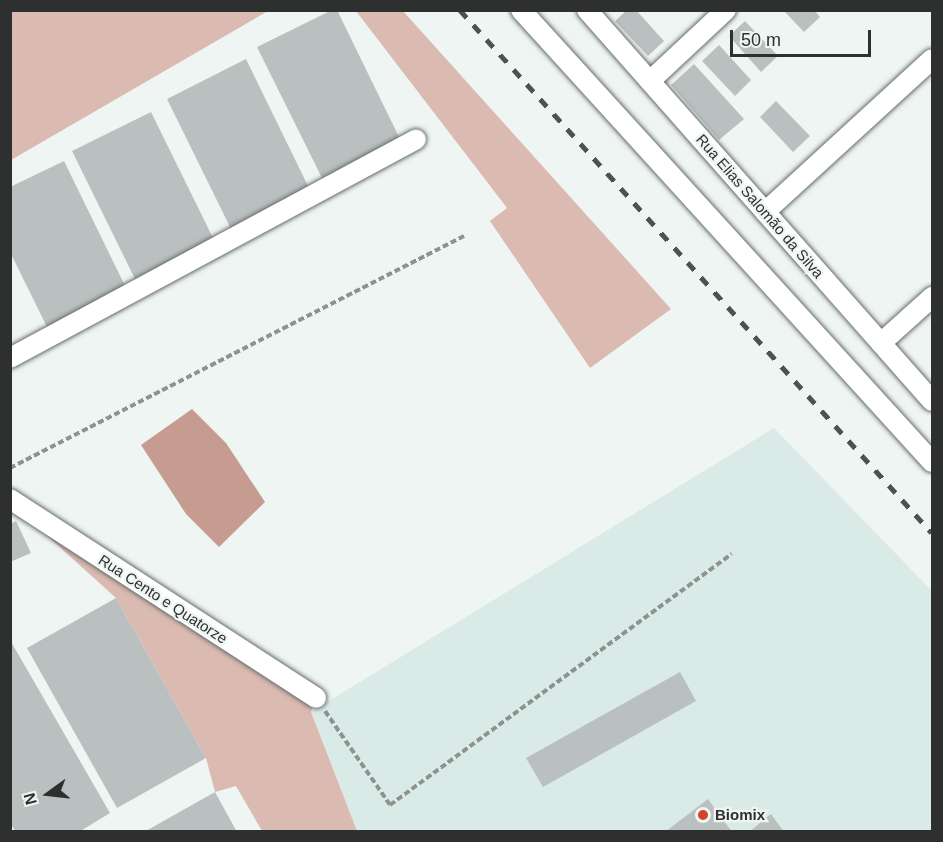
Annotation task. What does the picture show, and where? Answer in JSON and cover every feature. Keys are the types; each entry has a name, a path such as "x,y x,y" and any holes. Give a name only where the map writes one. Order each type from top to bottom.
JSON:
{"street":[{"path":"521,10 933,462"},
{"name":"Rua Elias Salomão da Silva","path":"587,10 933,401"},
{"path":"650,81 726,10"},
{"path":"765,212 933,59"},
{"path":"10,358 416,139"},
{"path":"881,343 933,297"},
{"name":"Rua Cento e Quatorze","path":"10,499 316,698"}],"path":[{"path":"10,468 466,235"},
{"path":"316,698 390,805 732,554"}],"shaded area":[{"path":"11,10 268,10 268,11 11,160"},
{"path":"356,11 403,11 671,309 590,368 490,221 507,208"},
{"path":"192,409 226,443 265,502 219,547 186,514 141,445"},
{"path":"774,428 932,591 932,831 357,831 311,712"},
{"path":"11,503 316,698 311,712 357,831 262,831 236,786 215,792 206,758 116,598"}],"building":[{"path":"332,10 337,10 400,139 322,178 257,47"},
{"path":"627,10 636,10 664,41 648,56 615,21"},
{"path":"783,10 814,10 820,17 804,32"},
{"path":"745,21 778,56 761,72 729,36"},
{"path":"719,45 751,80 735,96 702,61"},
{"path":"246,59 310,190 231,229 167,99"},
{"path":"694,64 744,119 719,140 671,85"},
{"path":"776,101 810,136 793,152 760,117"},
{"path":"151,112 215,242 136,281 72,151"},
{"path":"64,161 128,292 49,331 10,252 10,187"},
{"path":"16,521 31,553 10,562 10,524"},
{"path":"116,598 206,758 117,808 27,648"},
{"path":"10,640 110,813 79,832 16,832 10,823"},
{"path":"680,672 696,701 543,787 526,758"},
{"path":"215,792 237,832 144,832"},
{"name":"Biomix","path":"708,799 732,832 665,832"},
{"name":"Biomix","path":"771,814 784,832 749,832"}],"railway":[{"path":"460,10 932,533"}],"place":[{"name":"Biomix","path":"703,815"}]}
